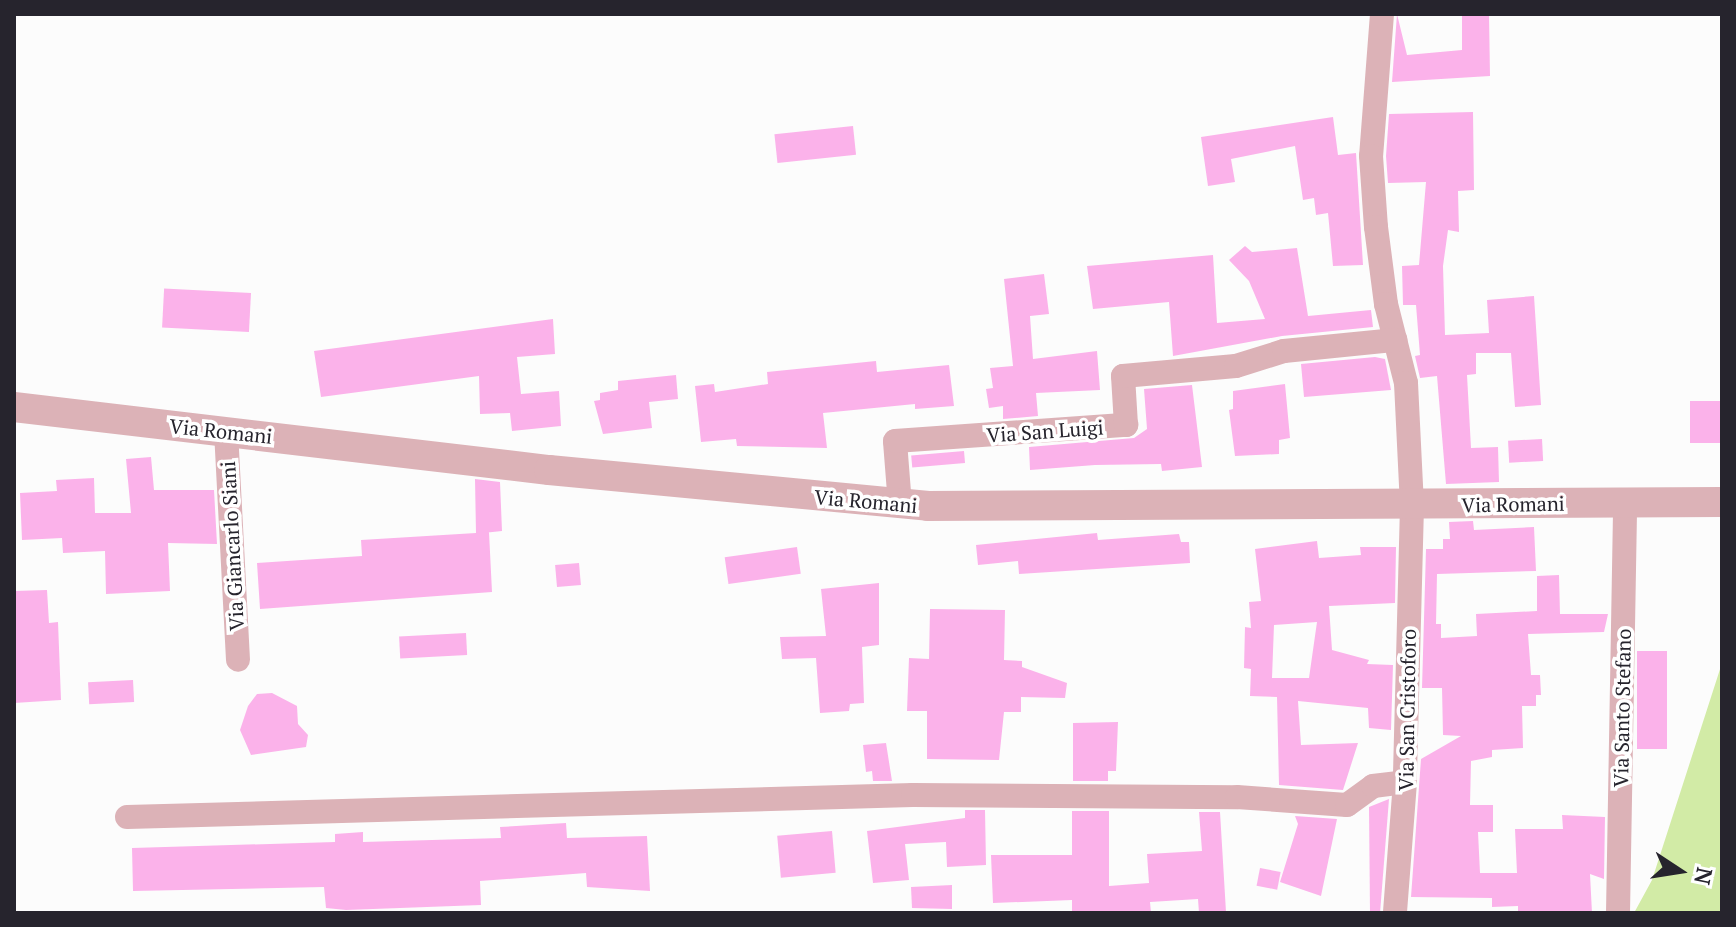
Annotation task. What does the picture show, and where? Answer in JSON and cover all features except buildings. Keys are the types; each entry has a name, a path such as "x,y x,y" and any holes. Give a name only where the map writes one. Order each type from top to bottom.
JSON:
{"street":[{"name":"Via San Cristoforo","path":"1382,14 1371,156 1386,304 1406,383 1412,506 1405,782 1395,913"},
{"name":"Via San Luigi","path":"900,505 895,441 1126,425 1123,376 1236,366 1284,351 1395,340"},
{"name":"Via Romani","path":"14,407 900,505 991,509 1722,502"},
{"name":"Via Giancarlo Siani","path":"226,431 238,660"},
{"name":"Via Santo Stefano","path":"1618,913 1625,502"},
{"path":"127,817 913,795 1221,796 1347,805 1373,786 1405,782"}],"green space":[{"path":"1722,663 1722,913 1634,913 1652,880"}]}
